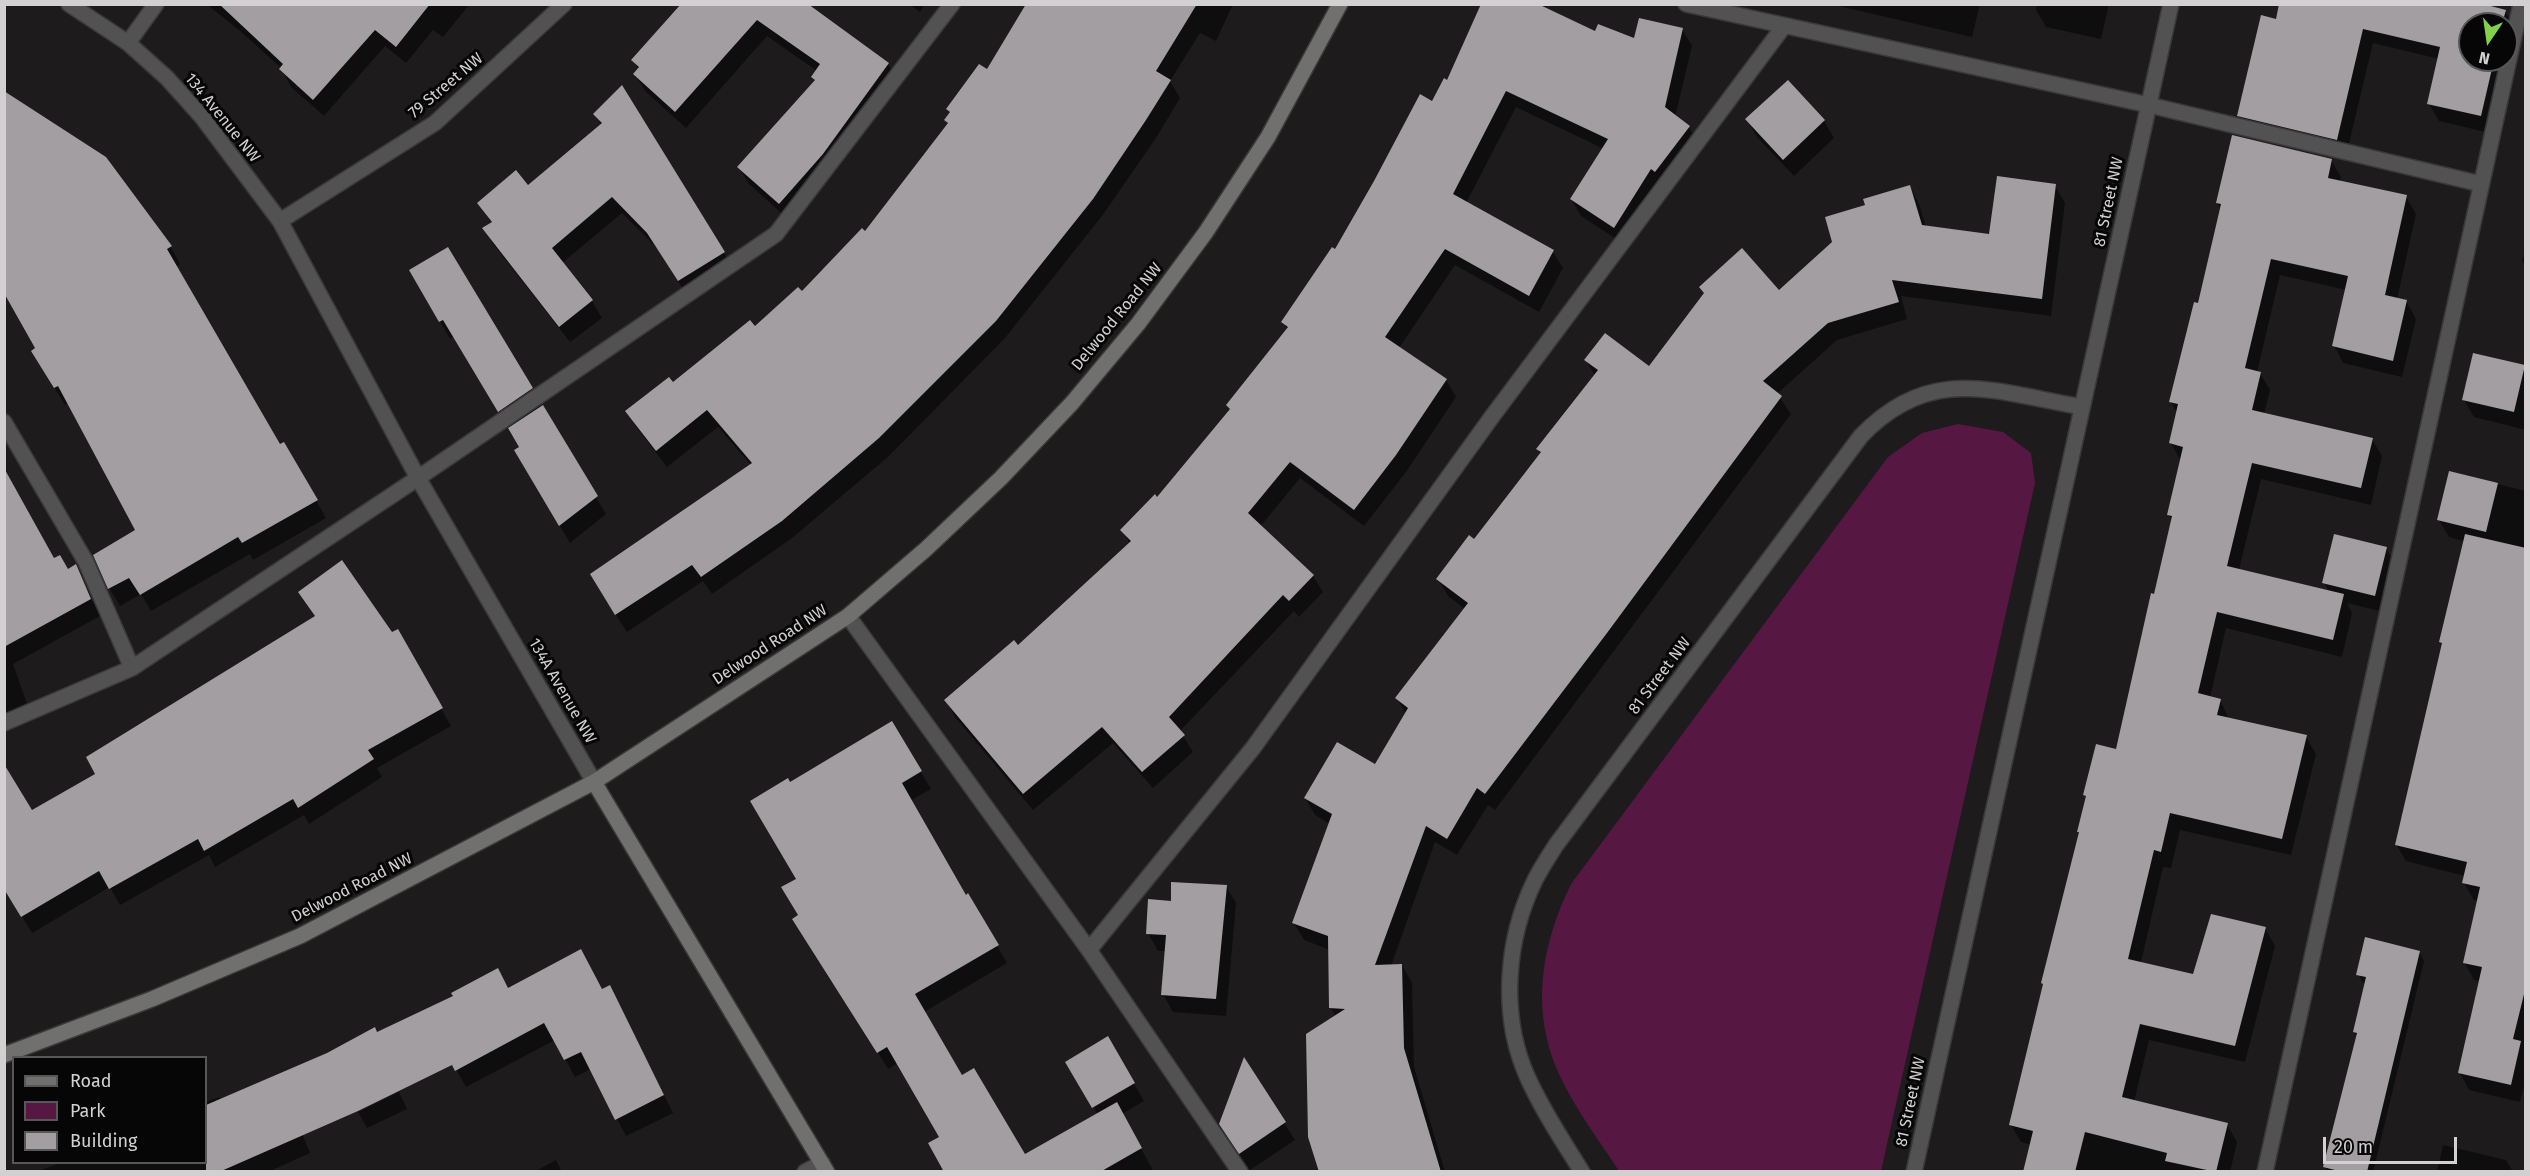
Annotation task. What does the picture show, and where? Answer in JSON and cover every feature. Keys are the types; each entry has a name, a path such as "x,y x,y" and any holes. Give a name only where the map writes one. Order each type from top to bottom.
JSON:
{"street":[{"name":"134 Avenue NW","path":"69,4 128,43 167,78 202,117 280,220"},
{"path":"128,43 156,4"},
{"name":"79 Street NW","path":"280,220 435,123 564,4"},
{"path":"4,723 132,668 418,478 776,234 952,4"},
{"name":"Delwood Road NW","path":"5,1053 152,999 300,936 594,782 848,616 926,549 1001,478 1072,402 1138,324 1206,232 1268,137 1340,4"},
{"path":"1686,4 2149,105 2481,183"},
{"name":"81 Street NW","path":"1914,1172 2171,4"},
{"path":"2265,1172 2521,4"},
{"path":"1089,950 1253,748 1491,418 1784,26"},
{"name":"134A Avenue NW","path":"280,220 418,478 594,782 824,1167"},
{"name":"81 Street NW","path":"1582,1172 1526,1075 1515,1036 1510,996 1511,956 1520,917 1535,879 1557,845 1861,436 1878,418 1919,394 1966,387 2082,407"},
{"path":"4,422 86,562 132,668"},
{"path":"848,616 1089,950 1240,1172"},
{"path":"805,1172 824,1167"}],"green space":[{"path":"1958,424 2003,432 2031,453 2035,483 1881,1171 1619,1171 1565,1087 1550,1050 1544,1026 1542,1002 1546,954 1552,931 1571,884 1888,457 1922,433"}],"building":[{"path":"219,4 430,4 396,47 375,30 313,100 279,69 283,64"},
{"path":"681,4 808,4 889,63 823,154 779,204 737,167 815,80 811,77 820,64 757,20 675,112 633,74 639,67 631,60"},
{"path":"1026,4 1197,4 1156,71 1171,80 1146,120 1093,199 996,321 879,438 782,521 701,577 692,565 615,615 590,574 752,463 707,410 656,451 625,411 669,377 673,382 750,320 755,326 798,287 802,291 862,228 865,231 948,123 944,120 950,112 946,109 979,64 987,69"},
{"path":"1481,4 1538,4 1595,31 1598,24 1634,38 1639,18 1683,28 1665,107 1690,126 1655,172 1651,169 1614,228 1570,199 1608,139 1506,91 1453,194 1554,250 1529,296 1445,249 1385,337 1447,379 1396,455 1354,510 1290,462 1248,513 1314,575 1289,601 1283,595 1169,717 1185,735 1142,772 1102,727 1023,794 944,700 1014,640 1018,645 1131,541 1120,530 1155,494 1157,497 1230,409 1226,405 1288,327 1281,322 1332,247 1335,249 1420,94 1432,101 1444,78 1447,80"},
{"path":"2279,4 2483,4 2506,10 2505,12 2458,12 2458,72 2491,72 2481,116 2427,104 2440,47 2363,29 2337,140 2237,116 2261,15 2276,19"},
{"path":"1788,80 1825,120 1783,160 1745,119"},
{"path":"622,85 725,252 678,281 647,233 612,197 552,248 593,300 559,327 482,228 492,222 477,203 516,170 528,185 602,123 593,114"},
{"path":"4,91 106,157 172,246 167,249 280,444 284,442 318,500 242,543 238,537 140,595 129,578 108,589 93,555 135,530 58,386 54,388 31,351 35,348 4,293"},
{"path":"2232,135 2332,159 2328,178 2407,195 2385,295 2407,300 2393,361 2332,346 2348,276 2271,259 2245,368 2261,372 2252,410 2373,438 2361,488 2252,463 2227,566 2344,594 2333,640 2217,612 2198,693 2221,699 2217,715 2307,735 2282,839 2170,813 2161,852 2154,850 2128,959 2193,974 2211,914 2266,927 2235,1046 2140,1024 2122,1097 2228,1123 2216,1172 2165,1161 2167,1153 2085,1132 2075,1172 2023,1172 2033,1131 2009,1125 2043,984 2041,983 2079,832 2077,832 2086,796 2083,795 2096,744 2116,749 2151,593 2154,594 2172,516 2167,515 2183,447 2169,443 2178,404 2169,402 2194,302 2198,303 2221,204 2216,203"},
{"path":"1997,176 2056,184 2042,299 1892,280 1899,302 1828,323 1763,381 1782,396 1607,633 1485,794 1477,788 1447,839 1426,826 1375,965 1402,964 1404,1048 1441,1172 1319,1172 1308,1137 1306,1034 1345,1009 1329,1008 1328,936 1292,923 1332,814 1304,798 1337,742 1375,764 1408,708 1395,698 1468,603 1436,579 1469,535 1474,539 1541,452 1536,449 1598,370 1584,360 1605,333 1649,366 1704,293 1699,287 1742,248 1779,290 1832,242 1825,217 1865,205 1863,199 1910,185 1922,225 1989,234"},
{"path":"448,247 533,388 498,412 443,320 439,322 409,270"},
{"path":"2473,353 2525,365 2514,412 2462,400"},
{"path":"543,405 598,496 559,526 514,450 519,447 508,428"},
{"path":"4,468 54,558 60,555 68,569 76,564 91,599 4,647"},
{"path":"2449,471 2498,483 2486,532 2437,520"},
{"path":"2334,534 2387,547 2375,596 2322,583"},
{"path":"2465,534 2526,548 2526,986 2513,1039 2521,1041 2511,1085 2458,1073 2482,967 2463,963 2480,887 2462,883 2467,862 2395,845"},
{"path":"342,560 392,632 398,629 443,708 368,750 374,759 298,808 293,799 204,851 198,839 109,889 99,871 21,917 4,889 4,764 32,810 95,774 86,757 315,616 298,592"},
{"path":"892,721 922,771 902,783 966,895 968,893 999,945 915,994 962,1075 974,1068 1025,1154 1117,1102 1142,1148 1100,1172 944,1172 928,1143 939,1137 887,1047 877,1053 792,919 798,915 781,887 796,879 750,801 788,778 790,782"},
{"path":"1171,882 1227,885 1216,999 1161,995 1166,935 1146,934 1148,899 1171,901"},
{"path":"2365,937 2420,951 2367,1172 2343,1172 2323,1167 2357,1033 2353,1032 2366,977 2356,975"},
{"path":"581,949 602,989 610,985 664,1095 615,1120 581,1052 564,1060 544,1023 455,1071 452,1065 358,1111 219,1172 206,1172 207,1105 327,1053 375,1027 377,1032 453,996 451,993 498,968 508,988"},
{"path":"1108,1036 1135,1083 1092,1108 1065,1062"},
{"path":"1244,1057 1286,1122 1239,1154 1219,1124"}]}
